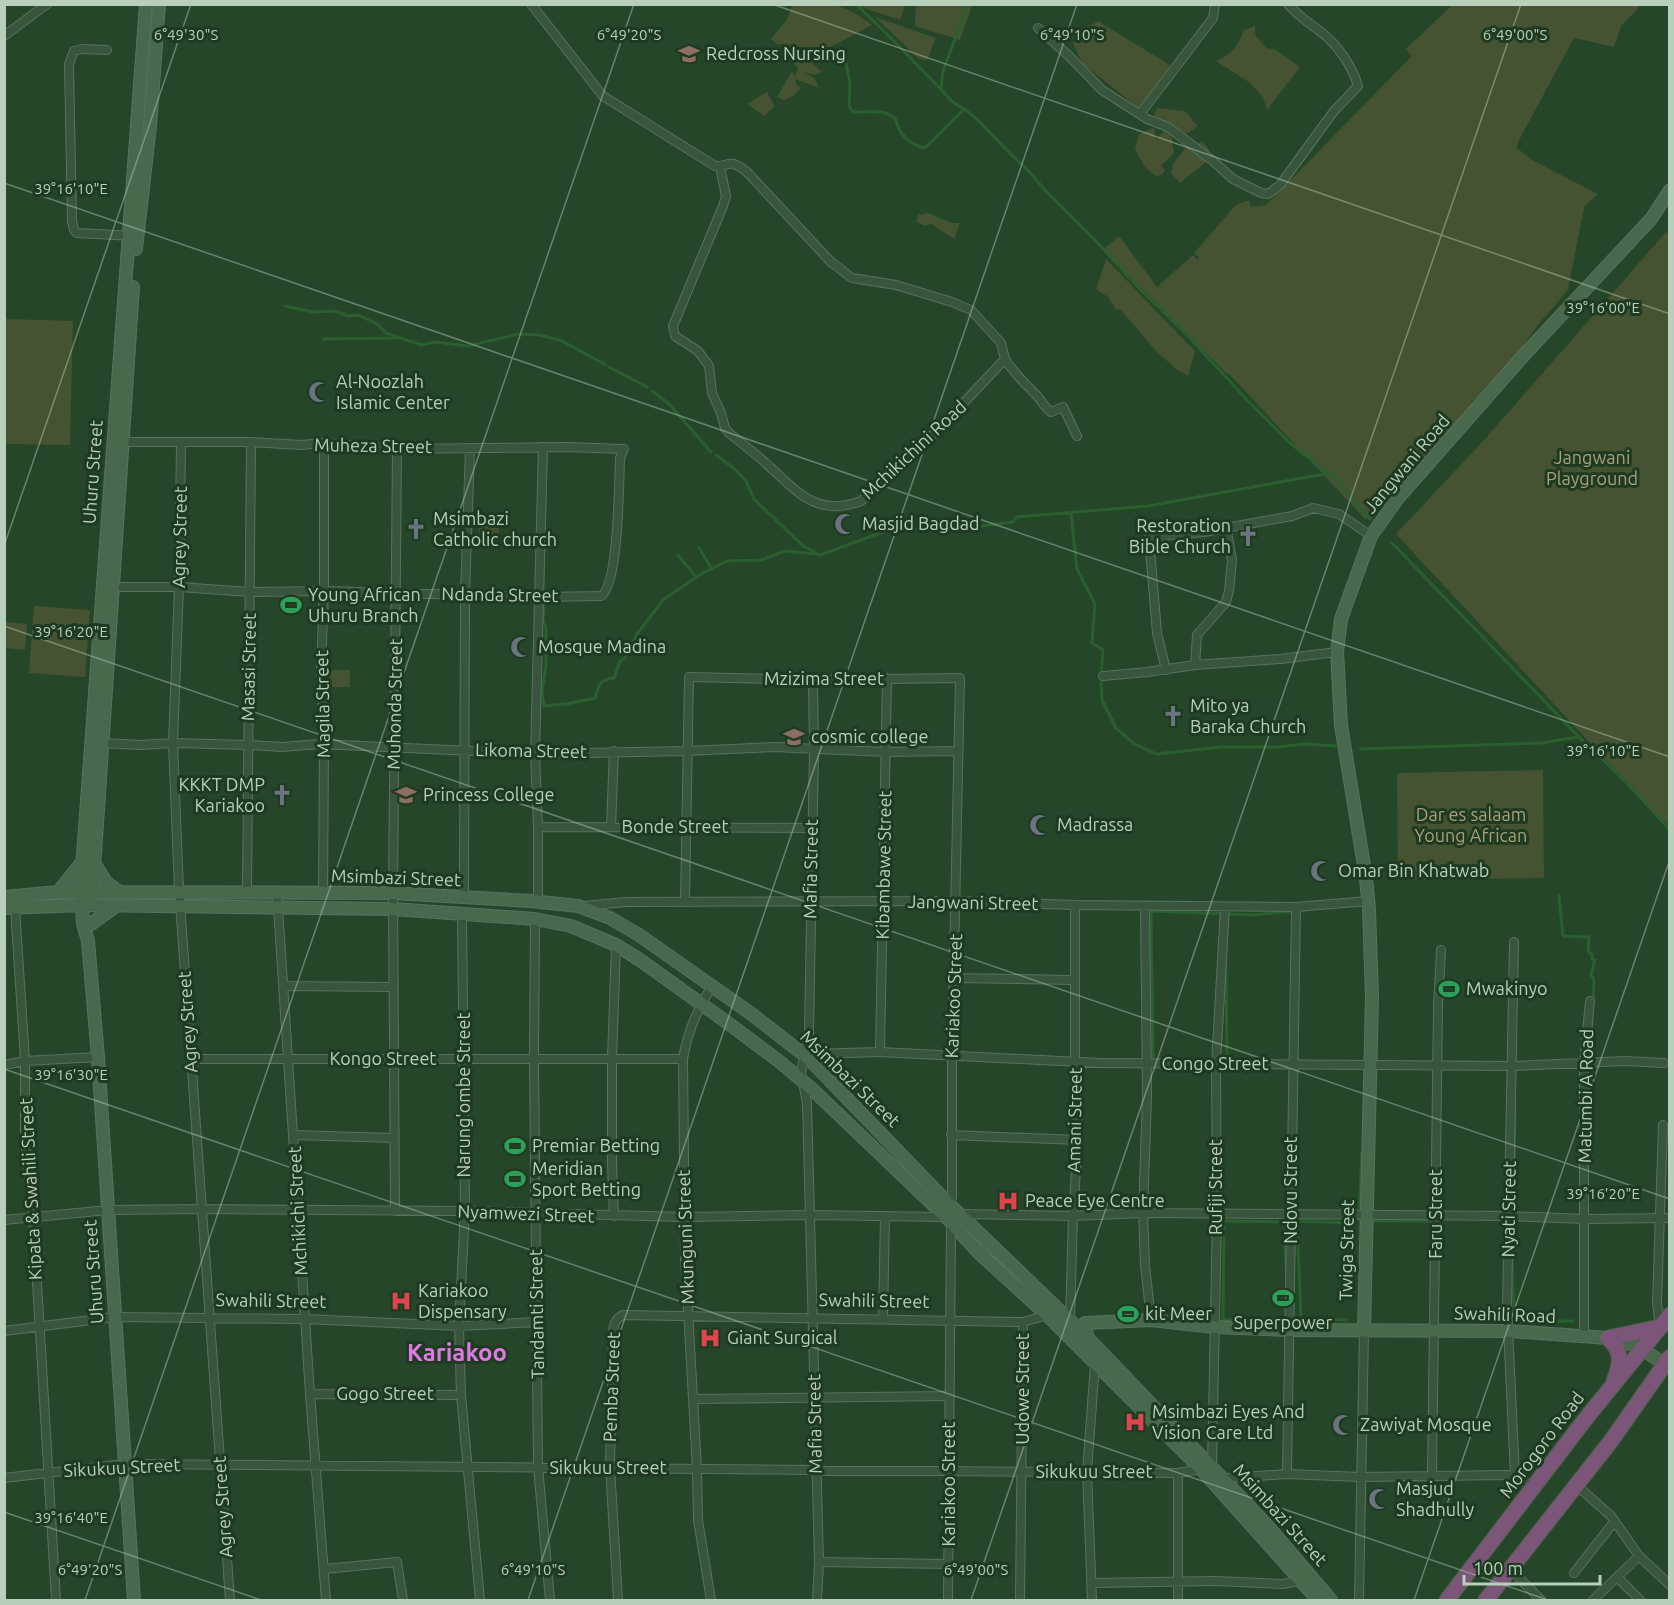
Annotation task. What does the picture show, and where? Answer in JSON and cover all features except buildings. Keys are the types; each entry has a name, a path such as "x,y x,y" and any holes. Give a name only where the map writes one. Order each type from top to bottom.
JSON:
{"highway":[{"path":"1612,1387 1619,1352 1608,1338 1665,1321"},
{"name":"Morogoro Road","path":"1447,1600 1665,1321"},
{"path":"1486,1600 1668,1367"}],"street":[{"name":"Uhuru Street","path":"134,1600 98,1057 88,941 87,891 146,4"},
{"name":"Uhuru Street","path":"88,863 102,743 122,442 132,236 150,126 159,4"},
{"path":"531,4 603,96 715,166 732,162 746,171 831,262 852,278 896,285 971,310 1001,343 1005,359 1048,411 1063,407 1077,436"},
{"path":"1140,114 1213,18 1215,4"},
{"path":"1038,28 1102,90 1140,114 1168,128 1213,161 1233,179 1261,193 1268,194 1280,185 1334,111 1358,86 1342,53 1288,4"},
{"path":"4,36 42,6"},
{"path":"108,50 74,51 69,64 72,221 77,233 132,236"},
{"name":"Mchikichini Road","path":"720,166 726,196 685,294 673,331 675,336 698,351 709,366 712,393 721,413 724,428 804,498 824,505 851,505 866,498 937,431 1005,359"},
{"name":"Jangwani Road","path":"1368,901 1365,867 1341,726 1337,652 1341,619 1371,536 1398,498 1425,466 1524,355 1651,219 1670,190"},
{"name":"Muheza Street","path":"122,442 251,442 301,445 324,443 397,448 610,447 624,449 620,458 618,523 614,559 608,588 601,596"},
{"name":"Masasi Street","path":"247,892 251,442"},
{"name":"Agrey Street","path":"181,443 179,587 173,743 179,893 230,1600"},
{"name":"Magila Street","path":"323,894 324,744 321,667 324,591 324,443"},
{"path":"538,894 536,754 543,447"},
{"name":"Muhonda Street","path":"394,1211 393,893 397,448"},
{"path":"464,894 465,595 470,448"},
{"path":"1166,670 1156,622 1149,537 1204,532 1292,516 1312,508 1339,514 1371,536"},
{"path":"1195,664 1197,636 1226,602 1229,591 1232,560 1226,527"},
{"name":"Ndanda Street","path":"112,587 179,587 250,592 324,591 540,597 601,596"},
{"path":"1103,676 1166,670 1195,664 1280,659 1337,652"},
{"name":"Mzizima Street","path":"686,751 689,677 813,680 960,678"},
{"name":"Kibambawe Street","path":"880,1052 887,678"},
{"name":"Kariakoo Street","path":"948,1600 949,1215 952,1198 952,1055 960,678"},
{"name":"Mafia Street","path":"813,680 809,1035 806,1058 801,1072 807,1103 819,1562 817,1600"},
{"name":"Likoma Street","path":"102,743 282,747 324,744 536,754 775,747 886,752 959,751"},
{"path":"685,902 686,751"},
{"path":"611,827 614,752"},
{"name":"Bonde Street","path":"538,827 812,828"},
{"path":"58,892 88,863 118,891"},
{"name":"Msimbazi Street","path":"4,897 87,891 393,893 578,906 610,918 639,935 753,1015 806,1058 949,1215 979,1253 1050,1310 1070,1321 1087,1337 1220,1483 1266,1524 1306,1579 1318,1600"},
{"name":"Mchikichi Street","path":"277,892 309,1394 326,1600"},
{"name":"Jangwani Street","path":"578,906 626,902 956,901 1075,906 1296,907 1368,901"},
{"name":"Twiga Street","path":"1359,1600 1365,1216 1372,997 1368,901"},
{"name":"Msimbazi Street","path":"10,907 87,905 278,907 462,913 535,919 571,926 616,945 780,1062 949,1215 960,1214 1050,1310 1062,1331 1207,1468"},
{"path":"60,906 87,924 116,906"},
{"name":"Amani Street","path":"1070,1321 1078,1140 1075,906"},
{"path":"1145,906 1147,1064 1143,1213 1145,1265 1151,1320"},
{"name":"Kipata & Swahili Street","path":"10,907 25,1061 25,1137 33,1216 56,1600"},
{"name":"Rufiji Street","path":"1207,1468 1217,1214 1216,1064 1225,907"},
{"name":"Ndovu Street","path":"1287,1474 1296,907"},
{"name":"Narung'ombe Street","path":"462,913 465,1212 459,1326 461,1395 480,1600"},
{"name":"Tandamti Street","path":"535,919 538,1467 550,1600"},
{"name":"Nyati Street","path":"1514,942 1507,1306 1510,1331 1515,1476"},
{"path":"614,1216 612,1059 616,945"},
{"name":"Faru Street","path":"1432,1477 1438,1007 1441,951"},
{"path":"955,978 1075,980"},
{"path":"284,986 393,987"},
{"name":"Mkunguni Street","path":"711,1600 698,1520 684,1217 682,1059 701,1005 712,986"},
{"name":"Matumbi A Road","path":"1584,1336 1584,1064 1590,1000"},
{"name":"Congo Street","path":"806,1058 810,1054 822,1052 880,1052 1147,1064 1512,1066 1625,1061 1664,1063"},
{"path":"4,1065 25,1061 98,1057"},
{"name":"Kongo Street","path":"191,1059 682,1059"},
{"path":"1663,1125 1665,1218 1657,1303 1665,1321"},
{"path":"294,1135 394,1138"},
{"path":"951,1135 1078,1140"},
{"name":"Nyamwezi Street","path":"4,1220 108,1210 202,1209 684,1217 949,1215"},
{"path":"960,1214 1073,1216 1143,1213 1665,1218"},
{"path":"883,1319 885,1216"},
{"name":"Swahili Street","path":"689,1317 1023,1322 1050,1310"},
{"name":"Pemba Street","path":"618,1600 610,1467 615,1320 623,1315 689,1317"},
{"name":"Swahili Street","path":"4,1331 115,1317 305,1320 459,1326 537,1322"},
{"path":"1087,1337 1085,1323 1151,1320 1214,1327 1364,1331"},
{"path":"1062,1331 1070,1321"},
{"name":"Udowe Street","path":"1020,1600 1023,1322"},
{"name":"Swahili Road","path":"1364,1331 1510,1331 1608,1338 1624,1341 1643,1349 1668,1367"},
{"path":"1092,1600 1087,1472 1095,1364"},
{"name":"Gogo Street","path":"309,1394 461,1395"},
{"path":"693,1399 949,1396"},
{"name":"Sikukuu Street","path":"4,1478 125,1464 1178,1473 1207,1468"},
{"path":"1178,1473 1178,1600"},
{"path":"1220,1483 1287,1474 1360,1477 1515,1476 1534,1488"},
{"path":"1583,1491 1611,1516 1639,1556 1670,1585"},
{"path":"1574,1572 1614,1522"},
{"path":"1593,1600 1639,1556"},
{"path":"324,1569 397,1562 403,1600"},
{"path":"819,1562 948,1564"},
{"path":"1617,1577 1640,1600"},
{"path":"1519,1578 1541,1600"},
{"path":"1092,1583 1216,1581 1283,1584 1306,1579"},
{"name":"Msimbazi Street","path":"1306,1579 1331,1600"}],"green space":[{"path":"817,4 843,8 872,25 825,50 777,44 771,39 786,21 793,5"},
{"path":"855,5 905,5 900,20"},
{"path":"916,5 972,5 960,40 915,26"},
{"path":"1452,5 1641,5 1621,26 1614,47 1574,38 1517,144 1517,148 1532,160 1598,194 1584,207 1568,290 1537,326 1498,382 1433,447 1366,520 1228,373 1103,250 1119,236 1157,287 1193,255 1197,260 1199,258 1194,253 1236,205 1249,200 1251,207 1266,205 1412,56 1406,49"},
{"path":"875,17 936,38 927,60 919,59"},
{"path":"1098,21 1170,65 1141,110 1082,63 1073,43 1085,29"},
{"path":"1255,26 1255,34 1266,48 1275,49 1300,67 1267,110 1263,97 1249,82 1216,61 1234,49 1244,30"},
{"path":"807,50 807,58 822,72 814,75 805,72 815,79 819,88 795,79 796,84 801,88 793,96 784,100 777,97 792,71 795,77 798,67 795,65 792,51"},
{"path":"767,92 775,106 764,116 747,104"},
{"path":"1157,108 1185,111 1198,126 1185,135 1181,130 1171,135 1174,153 1161,166 1165,170 1162,175 1156,176 1145,167 1135,149 1139,134 1154,128 1156,140 1168,125 1171,131 1168,122 1161,119 1159,124 1152,120"},
{"path":"1202,141 1212,157 1180,183 1171,173 1173,164 1188,145 1194,147"},
{"path":"928,213 952,223 960,223 954,239 931,224 925,226 916,222 918,215"},
{"name":"Jangwani Playground","path":"1666,232 1670,234 1669,826 1396,534 1485,439"},
{"path":"1106,259 1195,351 1188,376 1176,369 1156,351 1121,310 1115,309 1109,298 1096,289"},
{"path":"5,319 73,321 70,445 5,444"},
{"path":"479,521 499,521 499,537 479,537"},
{"path":"34,606 90,610 85,677 29,673"},
{"path":"5,622 27,624 25,650 5,648"},
{"path":"329,670 350,670 350,687 329,687"},
{"name":"Dar es salaam Young African","path":"1543,770 1544,878 1398,880 1397,773"}],"waterway":[{"path":"856,4 954,103 974,116 1024,166 1287,440 1312,459 1315,465 1331,473 1370,519"},
{"path":"941,87 943,71 968,4"},
{"path":"846,63 850,83 849,106 853,112 880,112 890,115 895,118 906,138 919,146 925,148 964,109"},
{"path":"285,306 313,312 335,311 348,316 358,315 377,324 386,333 421,345 436,342 468,346 518,334 540,335 562,341 606,365"},
{"path":"323,339 399,338"},
{"path":"609,367 647,387"},
{"path":"652,391 669,404 711,452"},
{"path":"716,455 746,481 754,499 802,545 820,555 880,533 900,529 950,530 1013,522 1016,517 1148,506 1330,473"},
{"path":"1071,513 1077,569 1095,604 1092,643 1103,650 1102,700 1116,728 1133,743 1156,754 1222,747 1278,747 1304,744 1336,746"},
{"path":"1392,543 1579,737 1628,784 1670,830"},
{"path":"699,548 712,569"},
{"path":"546,590 543,620 546,627 546,665 542,692 544,706 595,698 600,684 614,678 620,661 625,658 637,634 664,599 703,573 727,561 761,560 785,551 816,554"},
{"path":"678,555 696,577"},
{"path":"1361,749 1541,743 1578,737"},
{"path":"1559,896 1563,936 1589,937 1588,951 1595,960 1591,974 1594,980 1593,1001"},
{"path":"1155,1060 1153,1060 1151,911 1253,915 1293,911"},
{"path":"1226,966 1227,1061"},
{"path":"1590,1054 1592,1023"},
{"path":"1514,1214 1515,1099"},
{"path":"1359,1214 1362,1152"},
{"path":"1224,1221 1286,1222 1289,1318 1223,1320 1224,1221"},
{"path":"1346,1320 1301,1319 1297,1221 1352,1223"},
{"path":"1373,1221 1429,1221"},
{"path":"1513,1224 1512,1275 1515,1322 1573,1321"}],"place":[{"name":"Redcross Nursing","path":"689,54"},
{"name":"Al-Noozlah Islamic Center","path":"319,392"},
{"name":"Masjid Bagdad","path":"845,524"},
{"name":"Msimbazi Catholic church","path":"416,529"},
{"name":"Restoration Bible Church","path":"1248,536"},
{"name":"Young African Uhuru Branch","path":"291,605"},
{"name":"Mosque Madina","path":"521,647"},
{"name":"Mito ya Baraka Church","path":"1173,716"},
{"name":"cosmic college","path":"794,737"},
{"name":"KKKT DMP Kariakoo","path":"282,795"},
{"name":"Princess College","path":"406,795"},
{"name":"Madrassa","path":"1040,825"},
{"name":"Omar Bin Khatwab","path":"1321,871"},
{"name":"Mwakinyo","path":"1449,989"},
{"name":"Premiar Betting","path":"515,1146"},
{"name":"Meridian Sport Betting","path":"515,1179"},
{"name":"Peace Eye Centre","path":"1008,1201"},
{"name":"Superpower","path":"1283,1298"},
{"name":"Kariakoo Dispensary","path":"401,1301"},
{"name":"kit Meer","path":"1128,1314"},
{"name":"Giant Surgical","path":"710,1338"},
{"name":"Msimbazi Eyes And Vision Care Ltd","path":"1135,1422"},
{"name":"Zawiyat Mosque","path":"1343,1425"},
{"name":"Masjud Shadhully","path":"1379,1499"}],"district":[{"name":"Kariakoo","path":"457,1353"}]}
